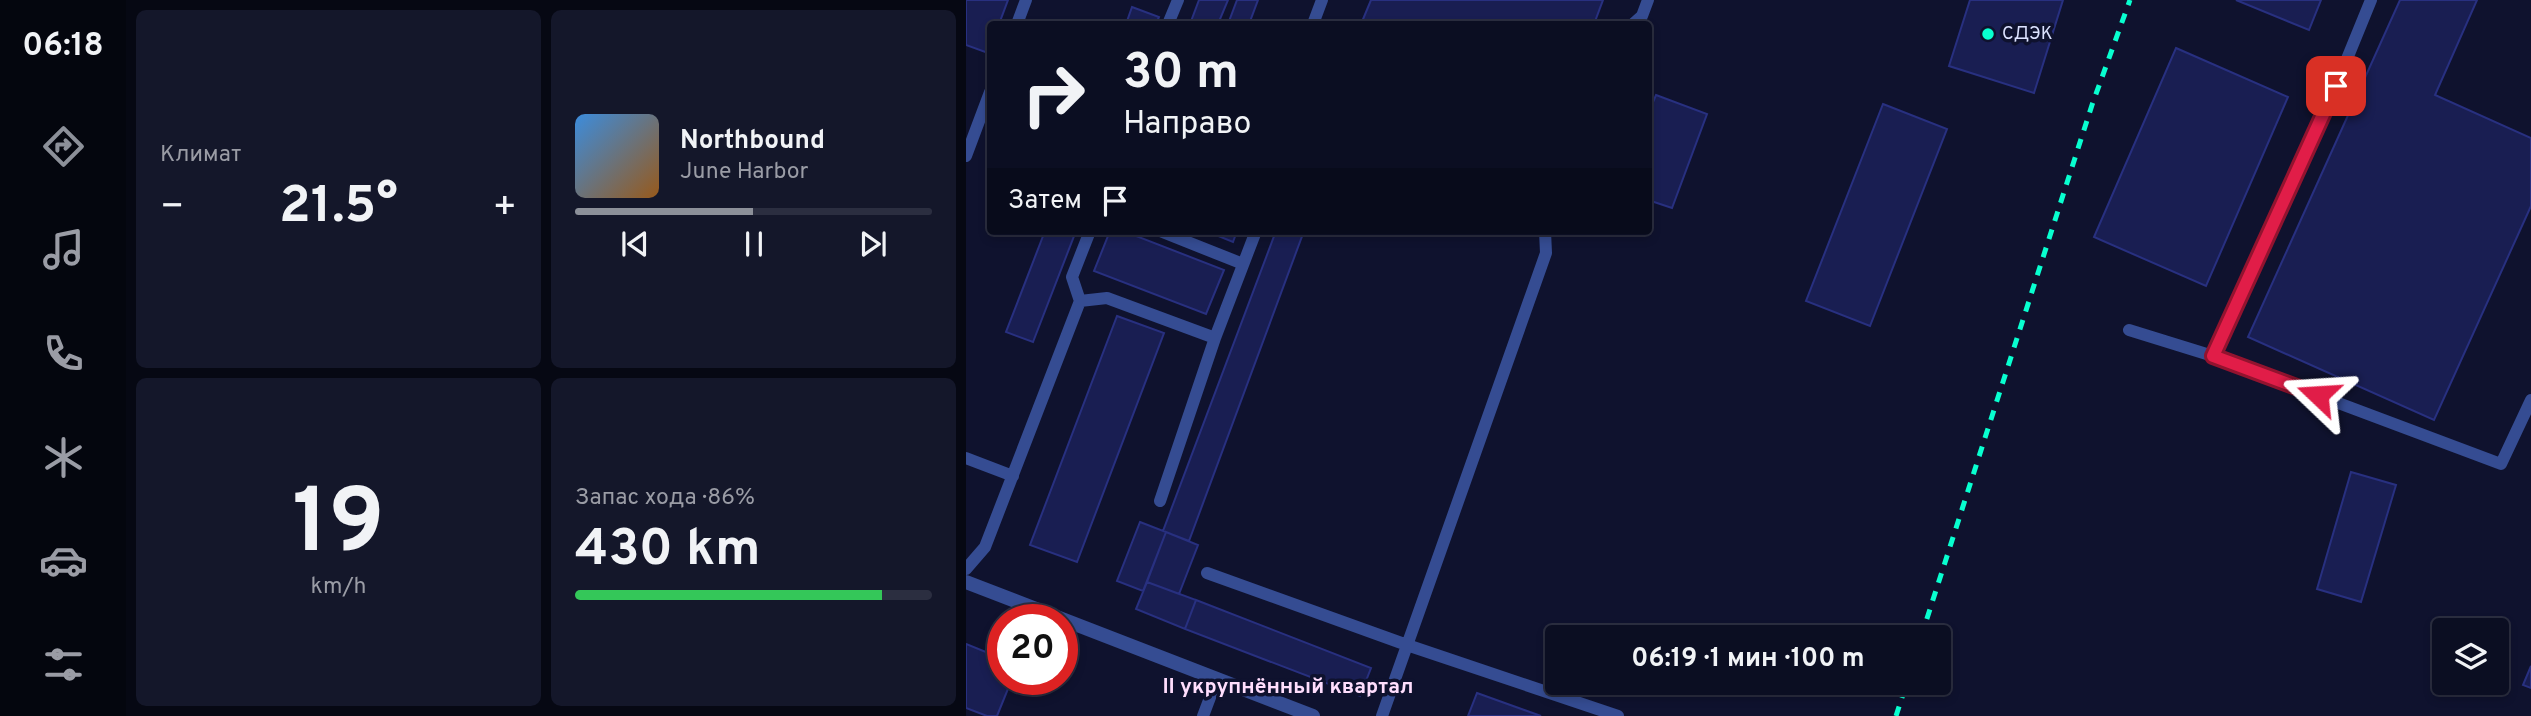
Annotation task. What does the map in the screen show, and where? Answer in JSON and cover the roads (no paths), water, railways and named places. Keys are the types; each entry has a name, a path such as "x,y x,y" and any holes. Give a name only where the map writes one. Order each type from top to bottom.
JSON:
{"street":[{"path":"966,582 1313,716"}],"lane":[{"path":"1018,21 1026,0"},
{"path":"1169,21 1178,0"},
{"path":"1313,21 1322,0"},
{"path":"1636,21 1642,16 1648,0"},
{"path":"2213,356 2318,130 2371,0"},
{"path":"966,156 987,100"},
{"path":"966,569 985,547 1080,301 1072,277 1088,235"},
{"path":"1170,235 1244,264"},
{"path":"1160,501 1215,338 1255,235"},
{"path":"1382,716 1546,253 1545,235"},
{"path":"1080,301 1107,298 1215,338"},
{"path":"2129,330 2213,356 2501,464 2531,400"},
{"path":"966,458 1013,476"},
{"path":"1207,573 1407,645 1618,716"},
{"path":"1203,716 1217,679"}],"railway":[{"path":"1925,625 2092,105 2130,0"},
{"path":"1896,716 1903,695"}],"place":[{"name":"СДЭК","path":"1988,34"}],"district":[{"name":"II укрупнённый квартал","path":"1288,687"}]}
